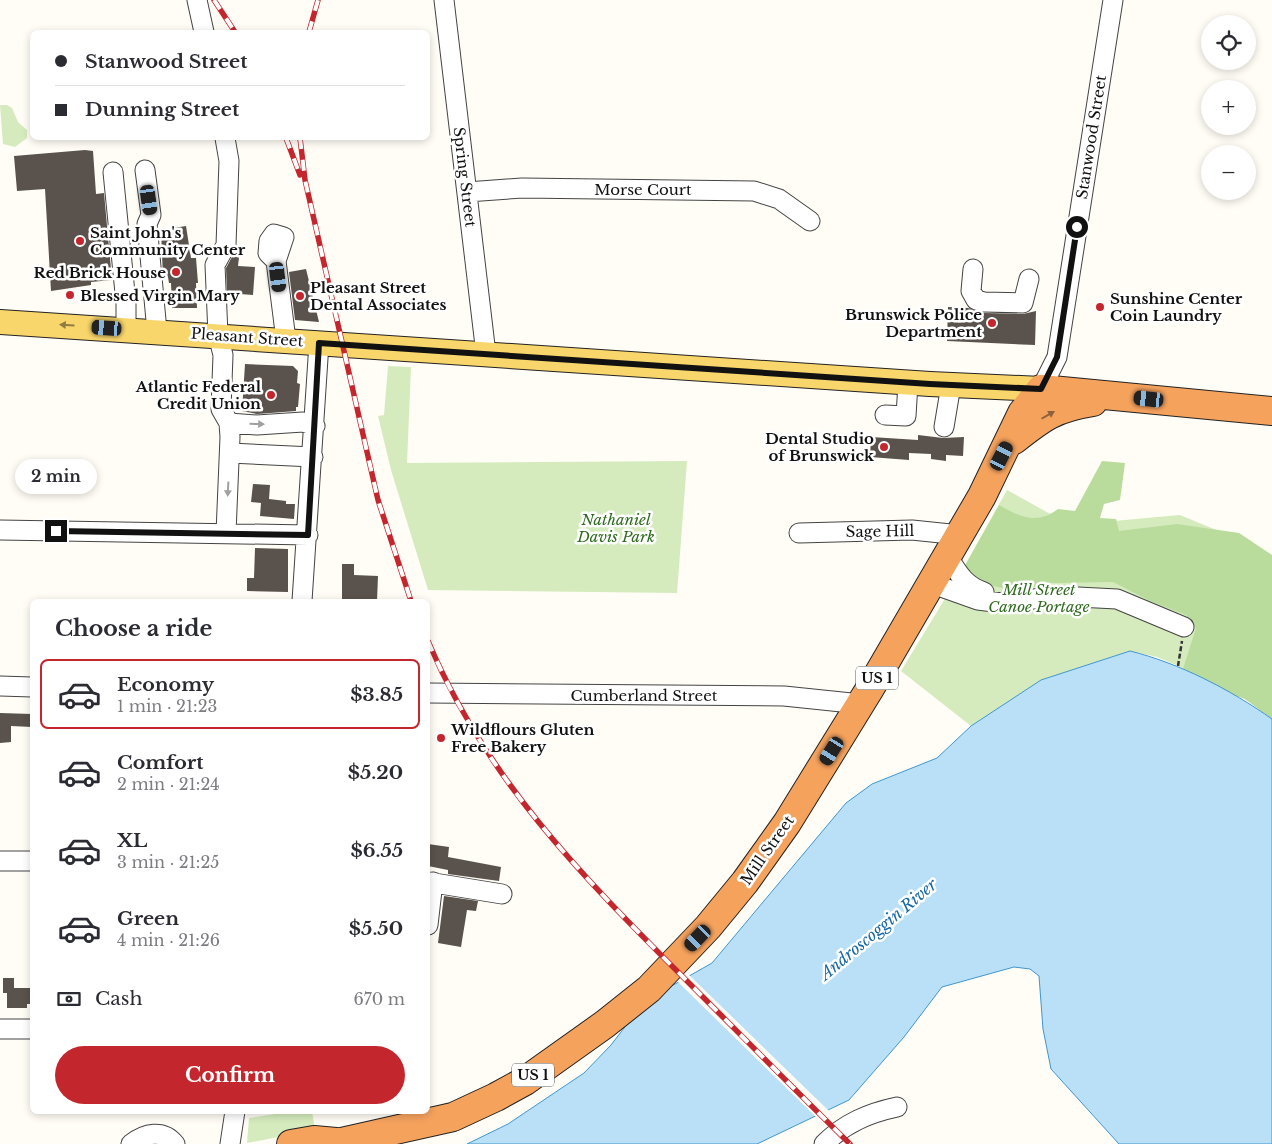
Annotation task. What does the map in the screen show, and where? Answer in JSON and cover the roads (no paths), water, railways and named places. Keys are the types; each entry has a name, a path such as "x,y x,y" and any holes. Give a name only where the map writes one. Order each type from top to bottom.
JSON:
{"highway":[{"name":"Pleasant Street","path":"1041,389 1272,412"},
{"name":"Mill Street","path":"291,1144 314,1140 334,1143 402,1120 453,1117 503,1093 553,1062 648,989 708,927 745,882 787,823 933,584 1008,444 1022,413 1041,389"},
{"name":"US 1","path":"1008,444 1038,421 1060,409 1130,397"}],"main road":[{"name":"Pleasant Street","path":"0,322 218,335 908,383 1041,389"}],"street":[{"path":"197,0 204,30"},
{"name":"Spring Street","path":"444,0 486,354"},
{"name":"Stanwood Street","path":"1041,389 1057,357 1113,0"},
{"path":"224,140 229,161 227,236 226,245 216,265 218,335 223,355 221,410 229,422 230,453 226,533"},
{"path":"145,170 151,215 147,224 157,331"},
{"path":"113,172 126,303 126,329"},
{"name":"Morse Court","path":"467,192 522,188 754,191 779,200 810,221"},
{"path":"276,261 286,340"},
{"path":"973,269 971,291 976,300 984,302 1024,303 1030,279"},
{"path":"302,599 314,458 319,343"},
{"path":"885,415 906,416 908,383"},
{"path":"944,427 950,385"},
{"path":"229,422 257,425 303,422 315,426"},
{"path":"230,453 314,458"},
{"path":"0,530 308,535"},
{"name":"Sage Hill","path":"799,532 912,530 954,546"},
{"path":"954,546 962,579 973,589 1020,601"},
{"path":"933,584 978,600 1002,603 1058,596 1117,599 1184,627"},
{"path":"0,686 30,687"},
{"name":"Cumberland Street","path":"430,693 784,696 861,704"},
{"path":"0,860 30,861"},
{"path":"430,882 502,894"},
{"path":"0,1029 30,1029"},
{"path":"824,1144 835,1133 859,1118 874,1112 897,1107"},
{"path":"230,1144 235,1114"},
{"path":"131,1144 147,1135 157,1134 167,1136 175,1144"}],"water":[{"name":"Androscoggin River","path":"1130,651 1186,670 1222,688 1272,719 1272,1144 1119,1144 1051,1069 1043,1029 1039,976 1030,969 1014,967 942,987 904,1037 849,1100 757,1144 467,1144 508,1124 584,1073 611,1045 631,1019 661,992 712,963 846,803 872,784 937,758 971,726 1041,680"}],"railway":[{"path":"214,0 234,30"},
{"path":"310,30 318,0"},
{"path":"287,140 300,175"},
{"path":"300,140 305,180 378,500 410,599"},
{"path":"430,645 451,691 478,737 507,781 539,822 608,901 850,1144"}],"place":[{"name":"Saint John's Community Center","path":"80,241"},
{"name":"Red Brick House","path":"176,272"},
{"name":"Blessed Virgin Mary","path":"70,295"},
{"name":"Pleasant Street Dental Associates","path":"300,296"},
{"name":"Sunshine Center Coin Laundry","path":"1100,307"},
{"name":"Brunswick Police Department","path":"992,323"},
{"name":"Atlantic Federal Credit Union","path":"271,395"},
{"name":"Dental Studio of Brunswick","path":"884,447"},
{"name":"Wildflours Gluten Free Bakery","path":"441,738"}],"park label":[{"name":"Nathaniel Davis Park","path":"616,528"},
{"name":"Mill Street Canoe Portage","path":"1039,598"}]}
